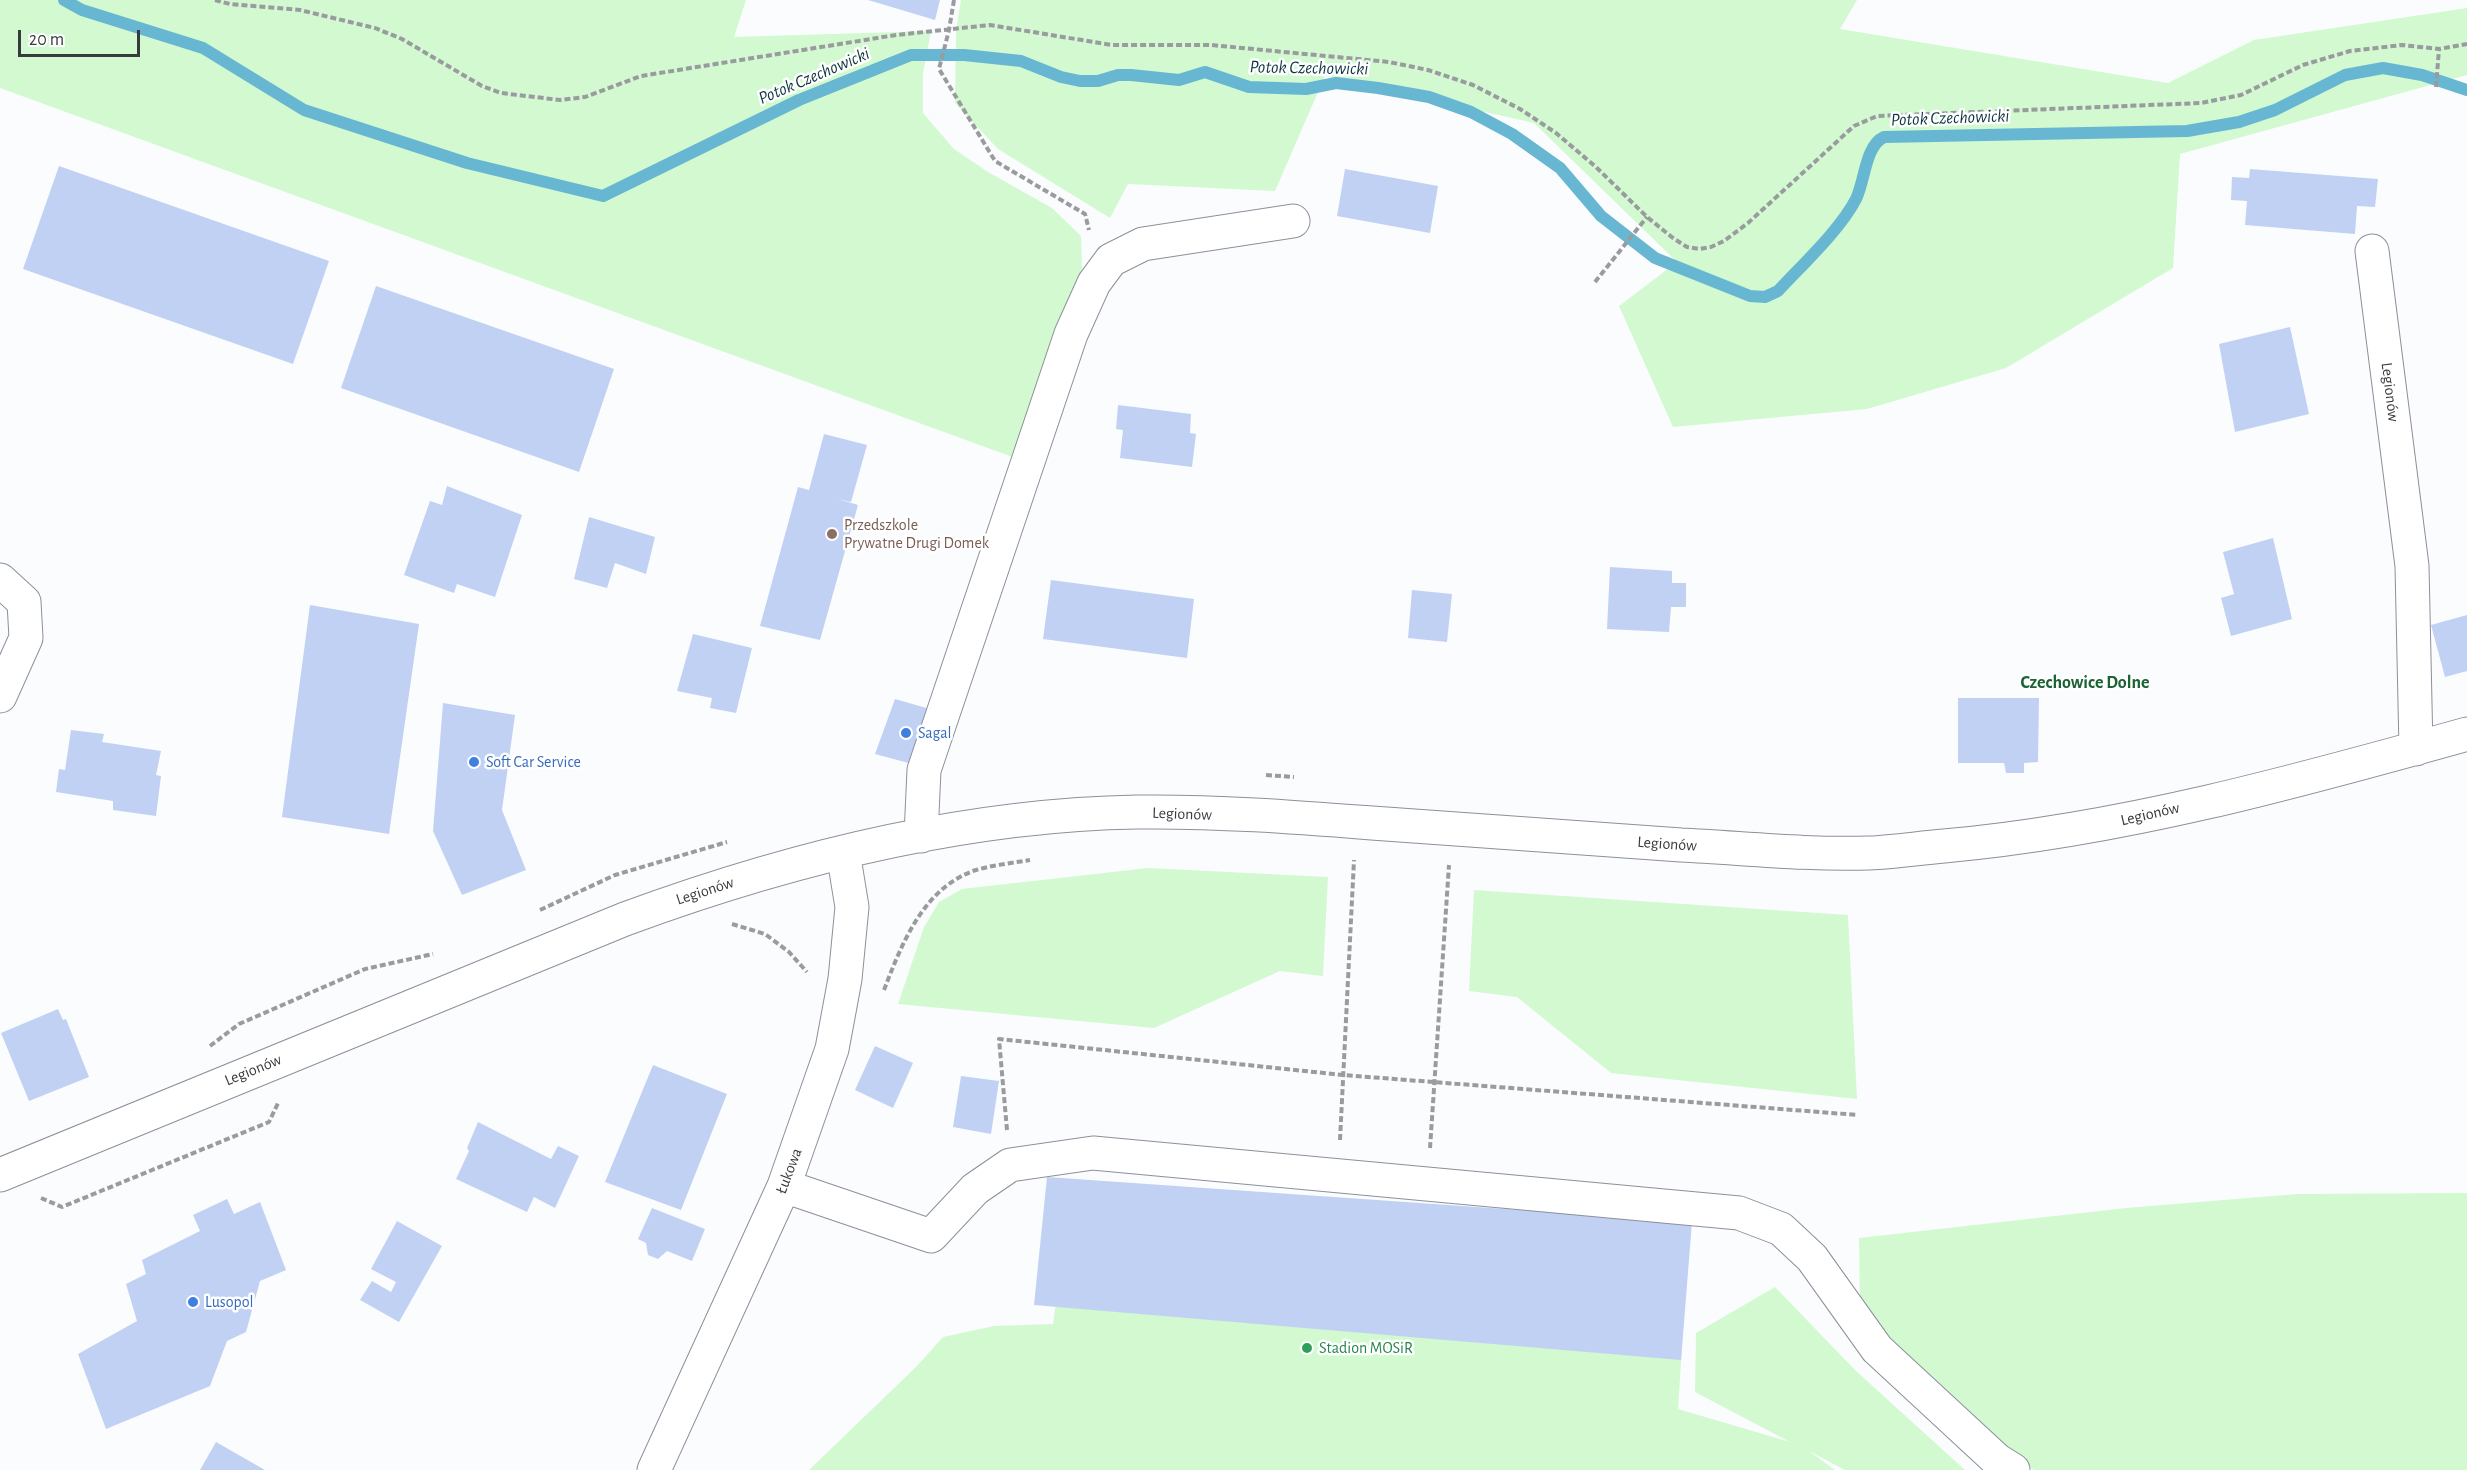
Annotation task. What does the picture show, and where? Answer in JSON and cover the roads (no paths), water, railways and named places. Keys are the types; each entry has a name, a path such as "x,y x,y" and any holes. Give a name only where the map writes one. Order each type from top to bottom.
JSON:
{"street":[{"path":"921,836 924,770 1071,333 1094,283 1110,260 1143,244 1293,221"},
{"name":"Legionów","path":"2372,251 2412,566 2415,748"},
{"path":"0,580 24,602 26,638 0,696"},
{"name":"Legionów","path":"0,1175 625,919 704,890 843,852 921,836 1040,817 1139,812 1300,818 1730,848 1869,853 2002,841 2107,824 2263,789 2467,734"},
{"name":"Łukowa","path":"654,1470 784,1186 832,1049 845,979 852,908 843,852"},
{"path":"784,1186 931,1236 975,1189 1010,1165 1093,1153 1738,1213 1781,1229 1812,1258 1877,1349 1997,1460 2013,1470"}],"waterway":[{"name":"Potok Czechowicki","path":"64,0 82,10 203,48 304,110 467,163 603,196 799,100 911,55 964,55 1021,61 1061,77 1080,81 1098,81 1118,75 1179,80 1205,72 1249,87 1306,89 1336,83 1378,88 1429,97 1471,112 1512,134 1560,168 1601,216 1655,258 1750,296 1765,297 1778,291 1820,247 1849,211 1859,192 1869,156 1873,148 1884,137 2187,131 2239,122 2275,110 2345,75 2383,68 2422,75 2467,90"}],"place":[{"name":"Przedszkole Prywatne Drugi Domek","path":"832,534"},
{"name":"Sagal","path":"906,733"},
{"name":"Soft Car Service","path":"474,762"},
{"name":"Lusopol","path":"193,1302"},
{"name":"Stadion MOSiR","path":"1307,1348"}],"district":[{"name":"Czechowice Dolne","path":"2085,683"}]}
